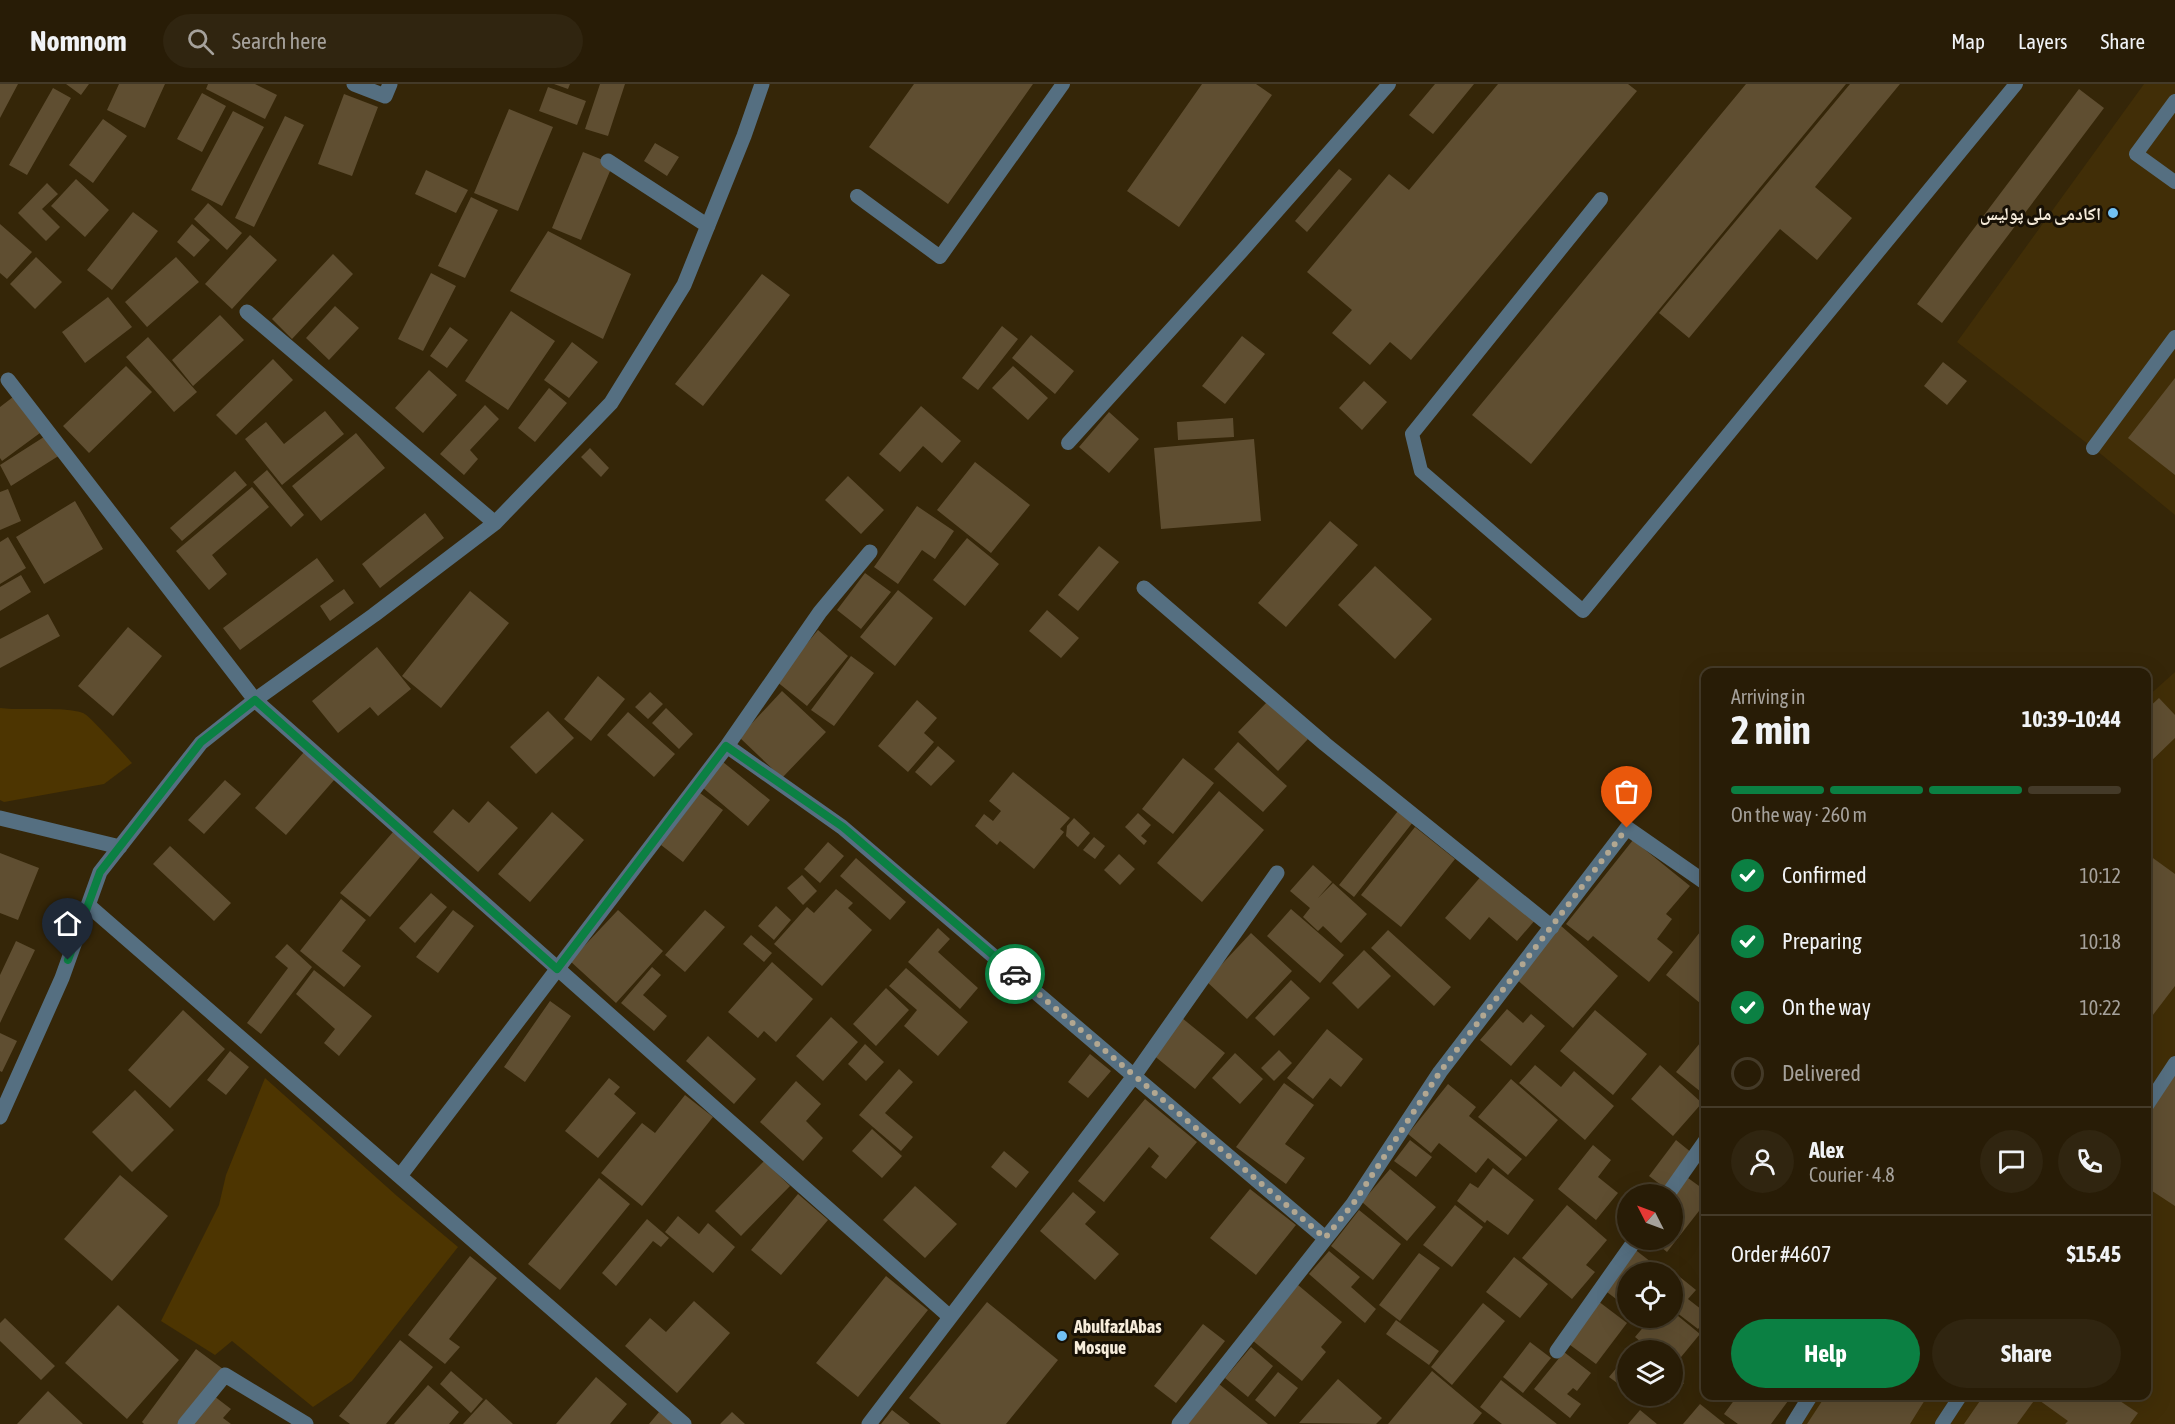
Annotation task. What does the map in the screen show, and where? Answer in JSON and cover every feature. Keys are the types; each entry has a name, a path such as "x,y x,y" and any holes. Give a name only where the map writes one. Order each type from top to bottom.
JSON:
{"street":[{"path":"354,84 385,96 390,84"},
{"path":"0,1117 62,978 100,872 201,742 495,523 611,403 684,285 744,136 762,84"},
{"path":"608,161 708,226"},
{"path":"246,312 495,523"},
{"path":"8,380 255,700 950,1317"},
{"path":"400,1176 726,746 820,612 870,552"},
{"path":"1144,588 1325,744 1552,927"},
{"path":"726,746 843,827 1325,1238"},
{"path":"0,818 7,822 120,847"},
{"path":"1179,1424 1353,1204 1440,1072 1627,828 1701,880"},
{"path":"869,1424 1134,1076 1277,873"},
{"path":"88,905 684,1424"},
{"path":"1675,1184 1701,1147"},
{"path":"1557,1351 1628,1250"},
{"path":"185,1424 225,1375 306,1424"},
{"path":"1793,1424 1808,1400"}],"lane":[{"path":"857,196 940,257 1063,84"},
{"path":"1068,443 1389,84"},
{"path":"1601,199 1412,434 1421,471 1583,611 2016,84"},
{"path":"2175,101 2136,154 2175,182"},
{"path":"2093,448 2175,337"},
{"path":"2151,1099 2175,1063"},
{"path":"1942,1424 1958,1400"}],"shaded area":[{"name":"اکادمی ملی پولیس","path":"2144,84 2175,84 2175,515 1957,342"},
{"path":"2175,672 2175,1424 1793,1424 1808,1400 2151,1400 2151,694"},
{"path":"0,708 65,710 83,713 132,763 104,784 4,802 0,800"},
{"path":"265,1078 397,1196 458,1247 352,1381 313,1407 232,1341 215,1355 161,1321 219,1205 226,1175"}],"building":[{"path":"0,84 18,84 0,118"},
{"path":"66,84 89,84 81,95"},
{"path":"119,84 165,84 145,128 107,110"},
{"path":"208,84 255,84 277,95 265,119 206,89"},
{"path":"554,84 570,84 568,89"},
{"path":"600,84 625,84 608,136 585,129"},
{"path":"914,84 1033,84 948,204 869,147"},
{"path":"1202,84 1256,84 1272,95 1179,227 1127,191"},
{"path":"1435,84 1474,84 1433,134 1409,115"},
{"path":"1498,84 1628,84 1637,91 1411,360 1390,342 1370,365 1332,333 1352,310 1307,272 1389,174 1409,190"},
{"path":"1746,84 1846,84 1531,464 1472,415"},
{"path":"1850,84 1900,84 1815,187 1852,218 1817,260 1780,229 1689,338 1659,313"},
{"path":"548,87 586,101 577,125 539,111"},
{"path":"53,88 71,98 27,175 9,165"},
{"path":"2079,89 2104,108 1942,323 1917,304"},
{"path":"202,93 226,106 202,152 177,139"},
{"path":"344,94 378,107 352,176 318,164"},
{"path":"509,109 553,127 518,211 474,193"},
{"path":"233,111 264,127 222,206 191,190"},
{"path":"285,116 304,125 254,227 235,218"},
{"path":"103,119 127,136 93,183 69,165"},
{"path":"655,143 679,157 667,176 644,161"},
{"path":"583,152 613,164 581,240 552,228"},
{"path":"1339,169 1352,179 1307,232 1295,221"},
{"path":"426,170 468,190 456,213 415,194"},
{"path":"76,179 109,210 85,237 51,206"},
{"path":"47,183 58,194 42,209 60,227 46,241 18,213"},
{"path":"471,197 498,210 465,278 438,266"},
{"path":"208,203 242,233 227,250 194,219"},
{"path":"133,212 158,231 112,290 87,270"},
{"path":"0,224 32,252 7,279 0,273"},
{"path":"192,224 210,240 194,257 177,242"},
{"path":"548,231 631,274 603,339 510,291"},
{"path":"250,235 277,260 232,309 205,284"},
{"path":"333,254 353,274 292,339 272,319"},
{"path":"36,257 62,282 35,309 10,284"},
{"path":"176,257 199,282 147,327 125,302"},
{"path":"431,273 456,286 423,351 398,339"},
{"path":"762,274 790,295 703,406 675,384"},
{"path":"108,297 132,327 85,363 62,332"},
{"path":"335,306 359,328 329,360 306,338"},
{"path":"511,311 555,341 508,410 465,381"},
{"path":"220,315 244,340 193,386 172,360"},
{"path":"1002,326 1018,339 978,390 962,378"},
{"path":"450,327 468,340 447,368 430,356"},
{"path":"1031,335 1074,371 1055,394 1012,358"},
{"path":"1242,336 1265,354 1225,404 1202,386"},
{"path":"148,337 197,392 174,412 126,357"},
{"path":"572,342 598,362 569,398 544,380"},
{"path":"273,359 293,380 236,435 216,415"},
{"path":"1943,362 1967,381 1947,405 1924,386"},
{"path":"126,366 152,392 89,453 63,426"},
{"path":"1013,366 1048,398 1028,420 992,388"},
{"path":"429,370 457,395 423,433 395,408"},
{"path":"2175,378 2175,475 2128,438"},
{"path":"1364,381 1387,402 1362,430 1339,408"},
{"path":"549,388 567,403 535,442 518,428"},
{"path":"13,397 40,433 2,461 0,458 0,407"},
{"path":"485,405 499,419 470,450 478,459 464,475 440,454"},
{"path":"921,406 961,441 942,463 923,446 900,472 879,454"},
{"path":"325,411 344,434 282,485 245,439 266,422 284,444"},
{"path":"1109,412 1139,439 1109,473 1079,447"},
{"path":"1233,418 1234,437 1178,440 1177,422"},
{"path":"356,433 385,468 321,521 292,486"},
{"path":"47,435 60,455 11,486 0,465"},
{"path":"1254,439 1261,521 1161,529 1154,448"},
{"path":"590,448 609,468 601,477 581,457"},
{"path":"975,462 1030,505 991,553 937,510"},
{"path":"267,470 304,515 291,527 253,482"},
{"path":"235,471 247,485 182,541 170,528"},
{"path":"848,476 884,510 861,534 825,500"},
{"path":"252,487 269,507 212,555 227,574 209,590 176,551"},
{"path":"8,489 21,521 0,530 0,492"},
{"path":"75,501 103,549 44,584 16,537"},
{"path":"917,506 954,531 935,559 922,550 898,584 874,567"},
{"path":"425,513 444,538 380,588 362,564"},
{"path":"1330,521 1358,545 1286,627 1258,603"},
{"path":"8,537 26,568 0,584 0,542"},
{"path":"967,538 999,564 965,606 933,580"},
{"path":"1099,546 1119,562 1078,611 1058,595"},
{"path":"317,558 334,581 240,650 223,628"},
{"path":"1375,566 1432,619 1395,659 1338,605"},
{"path":"865,573 891,592 861,629 837,610"},
{"path":"21,575 31,592 0,611 0,587"},
{"path":"344,589 354,603 330,621 320,606"},
{"path":"898,590 933,618 895,666 860,637"},
{"path":"470,591 509,623 441,708 402,676"},
{"path":"1047,610 1079,638 1061,658 1029,631"},
{"path":"48,614 60,636 0,668 0,639"},
{"path":"128,627 162,656 113,716 78,686"},
{"path":"818,630 848,656 807,706 776,681"},
{"path":"377,647 411,689 378,716 370,707 338,733 312,701"},
{"path":"851,656 874,673 834,726 811,710"},
{"path":"598,676 625,699 591,741 564,719"},
{"path":"782,691 826,732 782,778 739,737"},
{"path":"650,692 663,704 648,719 635,707"},
{"path":"2159,698 2175,715 2175,738 2151,761 2151,705"},
{"path":"917,700 937,718 924,733 934,742 908,772 878,746"},
{"path":"1268,701 1308,739 1278,771 1238,732"},
{"path":"666,708 693,734 679,749 652,723"},
{"path":"548,711 574,738 536,774 510,747"},
{"path":"628,712 675,754 654,777 607,735"},
{"path":"1238,742 1287,786 1263,812 1214,769"},
{"path":"938,746 955,761 931,786 915,772"},
{"path":"304,752 335,779 286,835 255,808"},
{"path":"1183,758 1214,783 1173,834 1142,809"},
{"path":"723,762 770,800 748,826 702,787"},
{"path":"1013,772 1070,818 1060,829 1064,832 1034,869 1000,841 997,845 975,826 984,814 993,821 1001,811 989,801"},
{"path":"225,780 241,794 204,834 188,820"},
{"path":"1219,791 1264,830 1202,902 1157,863"},
{"path":"700,793 723,810 683,862 661,845"},
{"path":"488,801 518,828 478,872 433,832 453,809 469,823"},
{"path":"1398,811 1413,822 1354,897 1339,885"},
{"path":"552,812 584,840 530,902 498,874"},
{"path":"1138,813 1151,825 1141,836 1147,841 1144,845 1125,827"},
{"path":"1074,818 1090,833 1078,847 1066,836 1067,826"},
{"path":"1415,827 1455,859 1401,927 1361,895"},
{"path":"393,832 421,856 370,917 340,893"},
{"path":"1094,837 1105,846 1095,859 1083,850"},
{"path":"1633,840 1690,886 1666,914 1672,919 1657,939 1673,952 1649,982 1593,936 1588,941 1566,924"},
{"path":"828,842 844,856 820,883 804,869"},
{"path":"170,846 231,903 214,921 153,864"},
{"path":"0,853 39,868 18,920 0,913"},
{"path":"1119,854 1135,869 1120,885 1104,870"},
{"path":"2151,857 2175,874 2175,986 2151,1017"},
{"path":"856,858 906,902 890,920 840,876"},
{"path":"1313,865 1332,882 1318,898 1333,883 1367,914 1341,943 1323,926 1318,931 1303,917 1310,908 1290,891"},
{"path":"1483,874 1536,919 1517,941 1489,917 1470,940 1445,918"},
{"path":"802,875 817,891 803,905 787,888"},
{"path":"836,889 853,903 848,908 872,930 822,986 774,944 807,907 814,913"},
{"path":"431,893 447,907 415,943 399,928"},
{"path":"341,899 366,920 342,951 361,966 344,987 300,951"},
{"path":"776,906 791,920 774,940 758,926"},
{"path":"1291,909 1344,955 1320,983 1267,936"},
{"path":"453,910 474,926 438,973 416,957"},
{"path":"618,910 663,951 616,1003 570,961"},
{"path":"705,910 725,927 685,972 665,955"},
{"path":"1560,925 1618,976 1573,1028 1515,978"},
{"path":"938,928 950,939 938,952 978,988 960,1009 908,962"},
{"path":"1388,930 1451,987 1434,1006 1371,948"},
{"path":"1700,932 1701,1004 1666,975"},
{"path":"1251,933 1292,971 1247,1019 1206,981"},
{"path":"751,935 772,953 764,962 743,944"},
{"path":"16,941 35,950 0,1023 0,975"},
{"path":"287,944 312,967 261,1034 247,1023 288,968 275,957"},
{"path":"1364,950 1391,976 1358,1009 1332,983"},
{"path":"772,962 813,999 776,1042 764,1031 758,1038 728,1012"},
{"path":"652,967 661,975 643,995 667,1016 654,1031 621,1003"},
{"path":"906,968 968,1022 938,1056 904,1026 917,1010 889,986"},
{"path":"314,970 372,1016 339,1056 324,1043 335,1029 296,994"},
{"path":"1291,980 1310,998 1274,1036 1255,1018"},
{"path":"886,988 909,1010 876,1046 853,1024"},
{"path":"550,1001 571,1016 525,1082 504,1067"},
{"path":"1507,1009 1523,1023 1531,1014 1545,1026 1511,1066 1480,1040"},
{"path":"183,1010 225,1049 170,1108 128,1070"},
{"path":"1595,1010 1647,1054 1613,1095 1560,1051"},
{"path":"831,1017 858,1042 823,1081 796,1056"},
{"path":"1182,1018 1225,1053 1195,1089 1152,1054"},
{"path":"1327,1029 1363,1059 1341,1087 1330,1078 1313,1099 1287,1078"},
{"path":"0,1033 17,1041 2,1072 0,1071"},
{"path":"708,1036 756,1079 734,1104 686,1061"},
{"path":"1700,1043 1701,1044 1701,1092 1676,1072"},
{"path":"865,1044 884,1062 866,1081 848,1064"},
{"path":"1279,1050 1292,1063 1274,1081 1261,1068"},
{"path":"230,1051 249,1067 226,1095 207,1080"},
{"path":"1235,1053 1263,1079 1240,1104 1212,1078"},
{"path":"1090,1054 1111,1071 1088,1098 1068,1082"},
{"path":"1535,1065 1561,1087 1574,1071 1614,1106 1585,1140 1519,1083"},
{"path":"1660,1065 1701,1104 1673,1136 1631,1099"},
{"path":"899,1069 913,1082 885,1113 913,1137 901,1151 859,1115"},
{"path":"2175,1074 2175,1206 2151,1190 2151,1110"},
{"path":"609,1078 620,1087 614,1094 636,1113 598,1158 565,1131"},
{"path":"1511,1079 1558,1120 1526,1157 1478,1117"},
{"path":"796,1081 821,1104 806,1121 823,1138 803,1161 760,1122"},
{"path":"1284,1083 1314,1105 1285,1144 1305,1158 1286,1184 1236,1147"},
{"path":"1448,1084 1476,1107 1469,1116 1522,1159 1508,1175 1488,1158 1476,1173 1439,1143 1431,1153 1408,1134"},
{"path":"135,1090 174,1130 132,1172 92,1132"},
{"path":"685,1095 713,1117 642,1206 601,1173 642,1123 655,1133"},
{"path":"1145,1099 1197,1142 1166,1179 1151,1167 1159,1156 1149,1147 1104,1202 1078,1181"},
{"path":"872,1129 902,1156 882,1178 852,1151"},
{"path":"1410,1140 1432,1157 1416,1177 1394,1161"},
{"path":"1676,1140 1692,1153 1668,1184 1660,1184 1649,1176"},
{"path":"1593,1145 1611,1160 1598,1177 1617,1194 1596,1220 1558,1189"},
{"path":"1004,1151 1029,1172 1016,1188 991,1167"},
{"path":"764,1161 790,1186 741,1236 715,1211"},
{"path":"1493,1168 1534,1200 1508,1235 1487,1220 1485,1223 1457,1201 1470,1183 1478,1188"},
{"path":"1390,1169 1436,1207 1407,1241 1362,1202"},
{"path":"120,1175 168,1216 112,1281 64,1239"},
{"path":"599,1178 630,1204 560,1290 528,1264"},
{"path":"1688,1178 1701,1187 1701,1208 1683,1231 1683,1185"},
{"path":"915,1186 957,1224 925,1258 883,1220"},
{"path":"1250,1189 1296,1225 1256,1275 1210,1238"},
{"path":"1073,1192 1096,1212 1085,1224 1119,1254 1095,1280 1040,1231"},
{"path":"798,1194 828,1220 781,1275 751,1250"},
{"path":"1455,1205 1483,1227 1452,1267 1423,1245"},
{"path":"1567,1205 1607,1240 1586,1265 1595,1272 1572,1299 1522,1258"},
{"path":"1359,1210 1401,1244 1373,1280 1331,1246"},
{"path":"678,1216 699,1234 708,1223 735,1247 713,1273 665,1232"},
{"path":"647,1219 669,1238 661,1247 653,1241 616,1286 602,1273"},
{"path":"1632,1250 1636,1250 1651,1262 1623,1262"},
{"path":"1329,1251 1360,1277 1351,1287 1376,1309 1365,1323 1309,1274"},
{"path":"1419,1253 1440,1268 1400,1321 1379,1305"},
{"path":"470,1256 497,1278 449,1339 460,1347 445,1364 408,1335"},
{"path":"1514,1257 1548,1284 1520,1318 1486,1292"},
{"path":"1617,1270 1617,1300 1603,1289"},
{"path":"886,1276 928,1310 858,1397 816,1363"},
{"path":"1683,1280 1696,1290 1688,1299 1701,1309 1701,1326 1698,1329 1683,1317"},
{"path":"1298,1285 1342,1322 1321,1347 1326,1352 1302,1381 1252,1340"},
{"path":"694,1301 730,1333 677,1393 625,1346 650,1318 666,1332"},
{"path":"1598,1301 1617,1315 1617,1328 1623,1328 1596,1364 1566,1342"},
{"path":"987,1302 1058,1360 1006,1424 941,1424 909,1398"},
{"path":"1483,1303 1505,1321 1452,1385 1431,1367"},
{"path":"118,1305 179,1360 127,1419 65,1363"},
{"path":"5,1318 55,1366 41,1380 0,1341 0,1323"},
{"path":"1396,1320 1439,1351 1429,1365 1386,1334"},
{"path":"1683,1320 1700,1334 1683,1355 1683,1340 1639,1340 1635,1337 1643,1328 1683,1328"},
{"path":"1203,1324 1225,1341 1176,1403 1154,1386"},
{"path":"400,1340 433,1367 386,1424 350,1424 339,1416"},
{"path":"1530,1342 1551,1358 1523,1393 1503,1377"},
{"path":"1251,1347 1273,1366 1248,1397 1225,1378"},
{"path":"196,1349 223,1369 182,1424 144,1424 142,1422"},
{"path":"1564,1352 1591,1373 1577,1391 1573,1388 1567,1394 1581,1404 1570,1418 1534,1389"},
{"path":"1617,1367 1617,1383 1609,1377"},
{"path":"451,1371 483,1399 471,1413 440,1384"},
{"path":"1432,1371 1482,1413 1473,1424 1388,1424"},
{"path":"1278,1372 1298,1388 1275,1417 1255,1400"},
{"path":"596,1377 627,1404 610,1424 556,1424"},
{"path":"1338,1379 1382,1418 1376,1424 1299,1423"},
{"path":"1501,1380 1557,1424 1502,1424 1480,1407"},
{"path":"1219,1384 1268,1424 1187,1424"},
{"path":"428,1385 459,1412 449,1424 394,1424"},
{"path":"48,1391 83,1424 17,1424"},
{"path":"214,1396 231,1409 223,1418 231,1424 192,1424"},
{"path":"486,1399 513,1424 463,1424"},
{"path":"1734,1400 1788,1401 1771,1424 1738,1424 1724,1414"},
{"path":"1823,1400 1925,1400 1910,1424 1807,1424"},
{"path":"1981,1400 2035,1400 2017,1424 1964,1424"},
{"path":"2039,1400 2118,1400 2138,1413 2130,1424 2065,1424 2068,1421"},
{"path":"1700,1404 1725,1424 1683,1424"},
{"path":"892,1410 910,1424 881,1424"},
{"path":"1640,1410 1657,1424 1628,1424"},
{"path":"659,1412 674,1424 649,1424"},
{"path":"732,1412 745,1424 720,1424"}],"way so far":[{"path":"1015,974 1325,1238 1353,1204 1440,1072 1627,828"}],"place":[{"name":"اکادمی ملی پولیس","path":"2113,213"},
{"name":"AbulfazlAbas Mosque","path":"1062,1336"}],"route":[{"path":"68,960 100,872 201,742 255,700 557,969 726,746 843,827 1015,974"}]}
